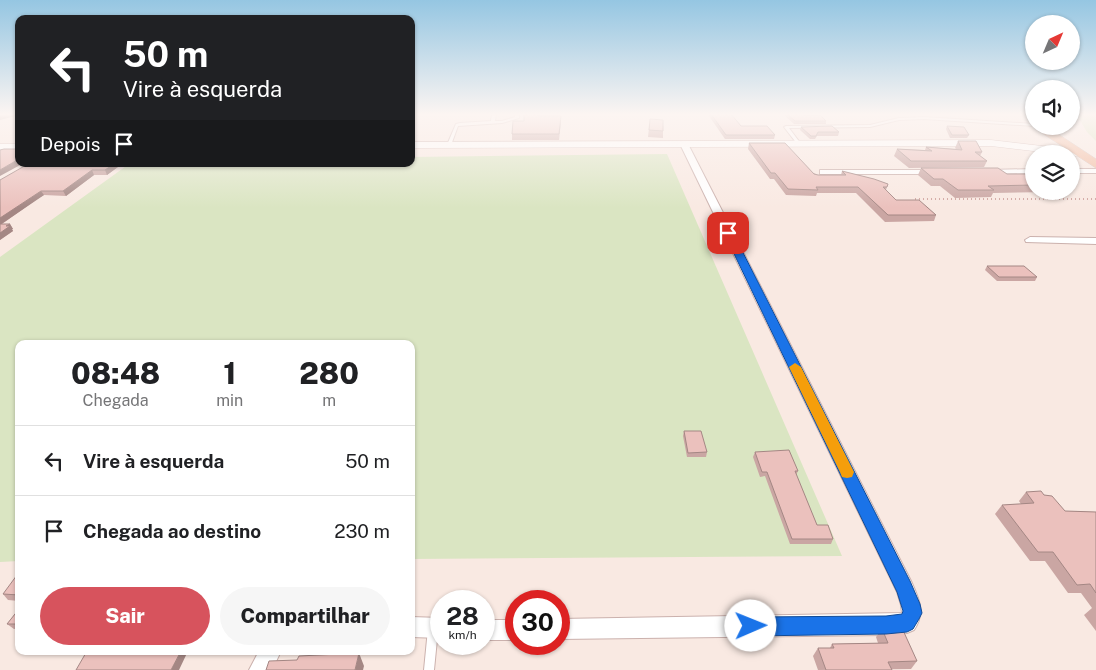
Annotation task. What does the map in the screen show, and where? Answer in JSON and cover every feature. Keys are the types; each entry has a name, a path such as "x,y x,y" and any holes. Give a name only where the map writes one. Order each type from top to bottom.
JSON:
{"main road":[{"path":"1080,155 1096,164"}],"street":[{"path":"570,629 886,625 907,623 913,613 904,587 685,145"},
{"path":"0,147 15,147"},
{"path":"976,172 1025,171"},
{"path":"1080,171 1096,171"},
{"path":"823,172 948,172"},
{"path":"1030,240 1096,241"},
{"path":"415,628 430,628"},
{"path":"260,670 269,655"}],"lane":[{"path":"429,670 432,655"}],"path":[{"path":"916,199 1096,199"}],"green space":[{"path":"667,154 842,556 415,559 415,340 15,340 15,561 0,562 0,257 125,167 415,167 415,157"}],"building":[{"path":"751,145 787,145 814,174 846,175 842,171 874,179 888,184 887,187 883,187 896,200 919,200 936,215 888,215 858,187 816,187 818,190 788,189 775,173 771,173"},
{"path":"960,145 978,145 982,152 975,152 987,161 911,161 897,149 932,151 926,147 962,150"},
{"path":"15,149 15,161 0,170 0,150"},
{"path":"23,167 110,167 105,170 92,170 63,191 41,191 0,218 0,180"},
{"path":"921,168 998,168 1007,174 1025,174 1025,185 988,186 994,190 958,190 943,179 934,179"},
{"path":"0,224 10,224 6,226 10,226 0,233"},
{"path":"987,266 1024,266 1037,277 999,277"},
{"path":"684,431 701,431 707,452 688,453"},
{"path":"789,450 798,471 795,471 817,525 828,525 833,539 792,539 767,472 762,472 755,452"},
{"path":"1041,491 1044,495 1052,496 1065,511 1096,512 1096,593 1090,584 1077,585 1053,552 1038,552 1002,505 1034,503 1026,492"},
{"path":"15,578 15,595 3,594"},
{"path":"15,614 15,624 7,624"},
{"path":"902,628 917,661 888,662 892,670 826,670 818,648 834,648 832,644 888,643 882,629"},
{"path":"85,655 179,655 171,670 76,670"},
{"path":"359,655 355,670 266,670 269,661 297,660 299,656"}],"slow traffic":[{"path":"795,367 847,472"}],"route":[{"path":"728,233 904,587 913,613 907,623 886,625 751,626"}]}
